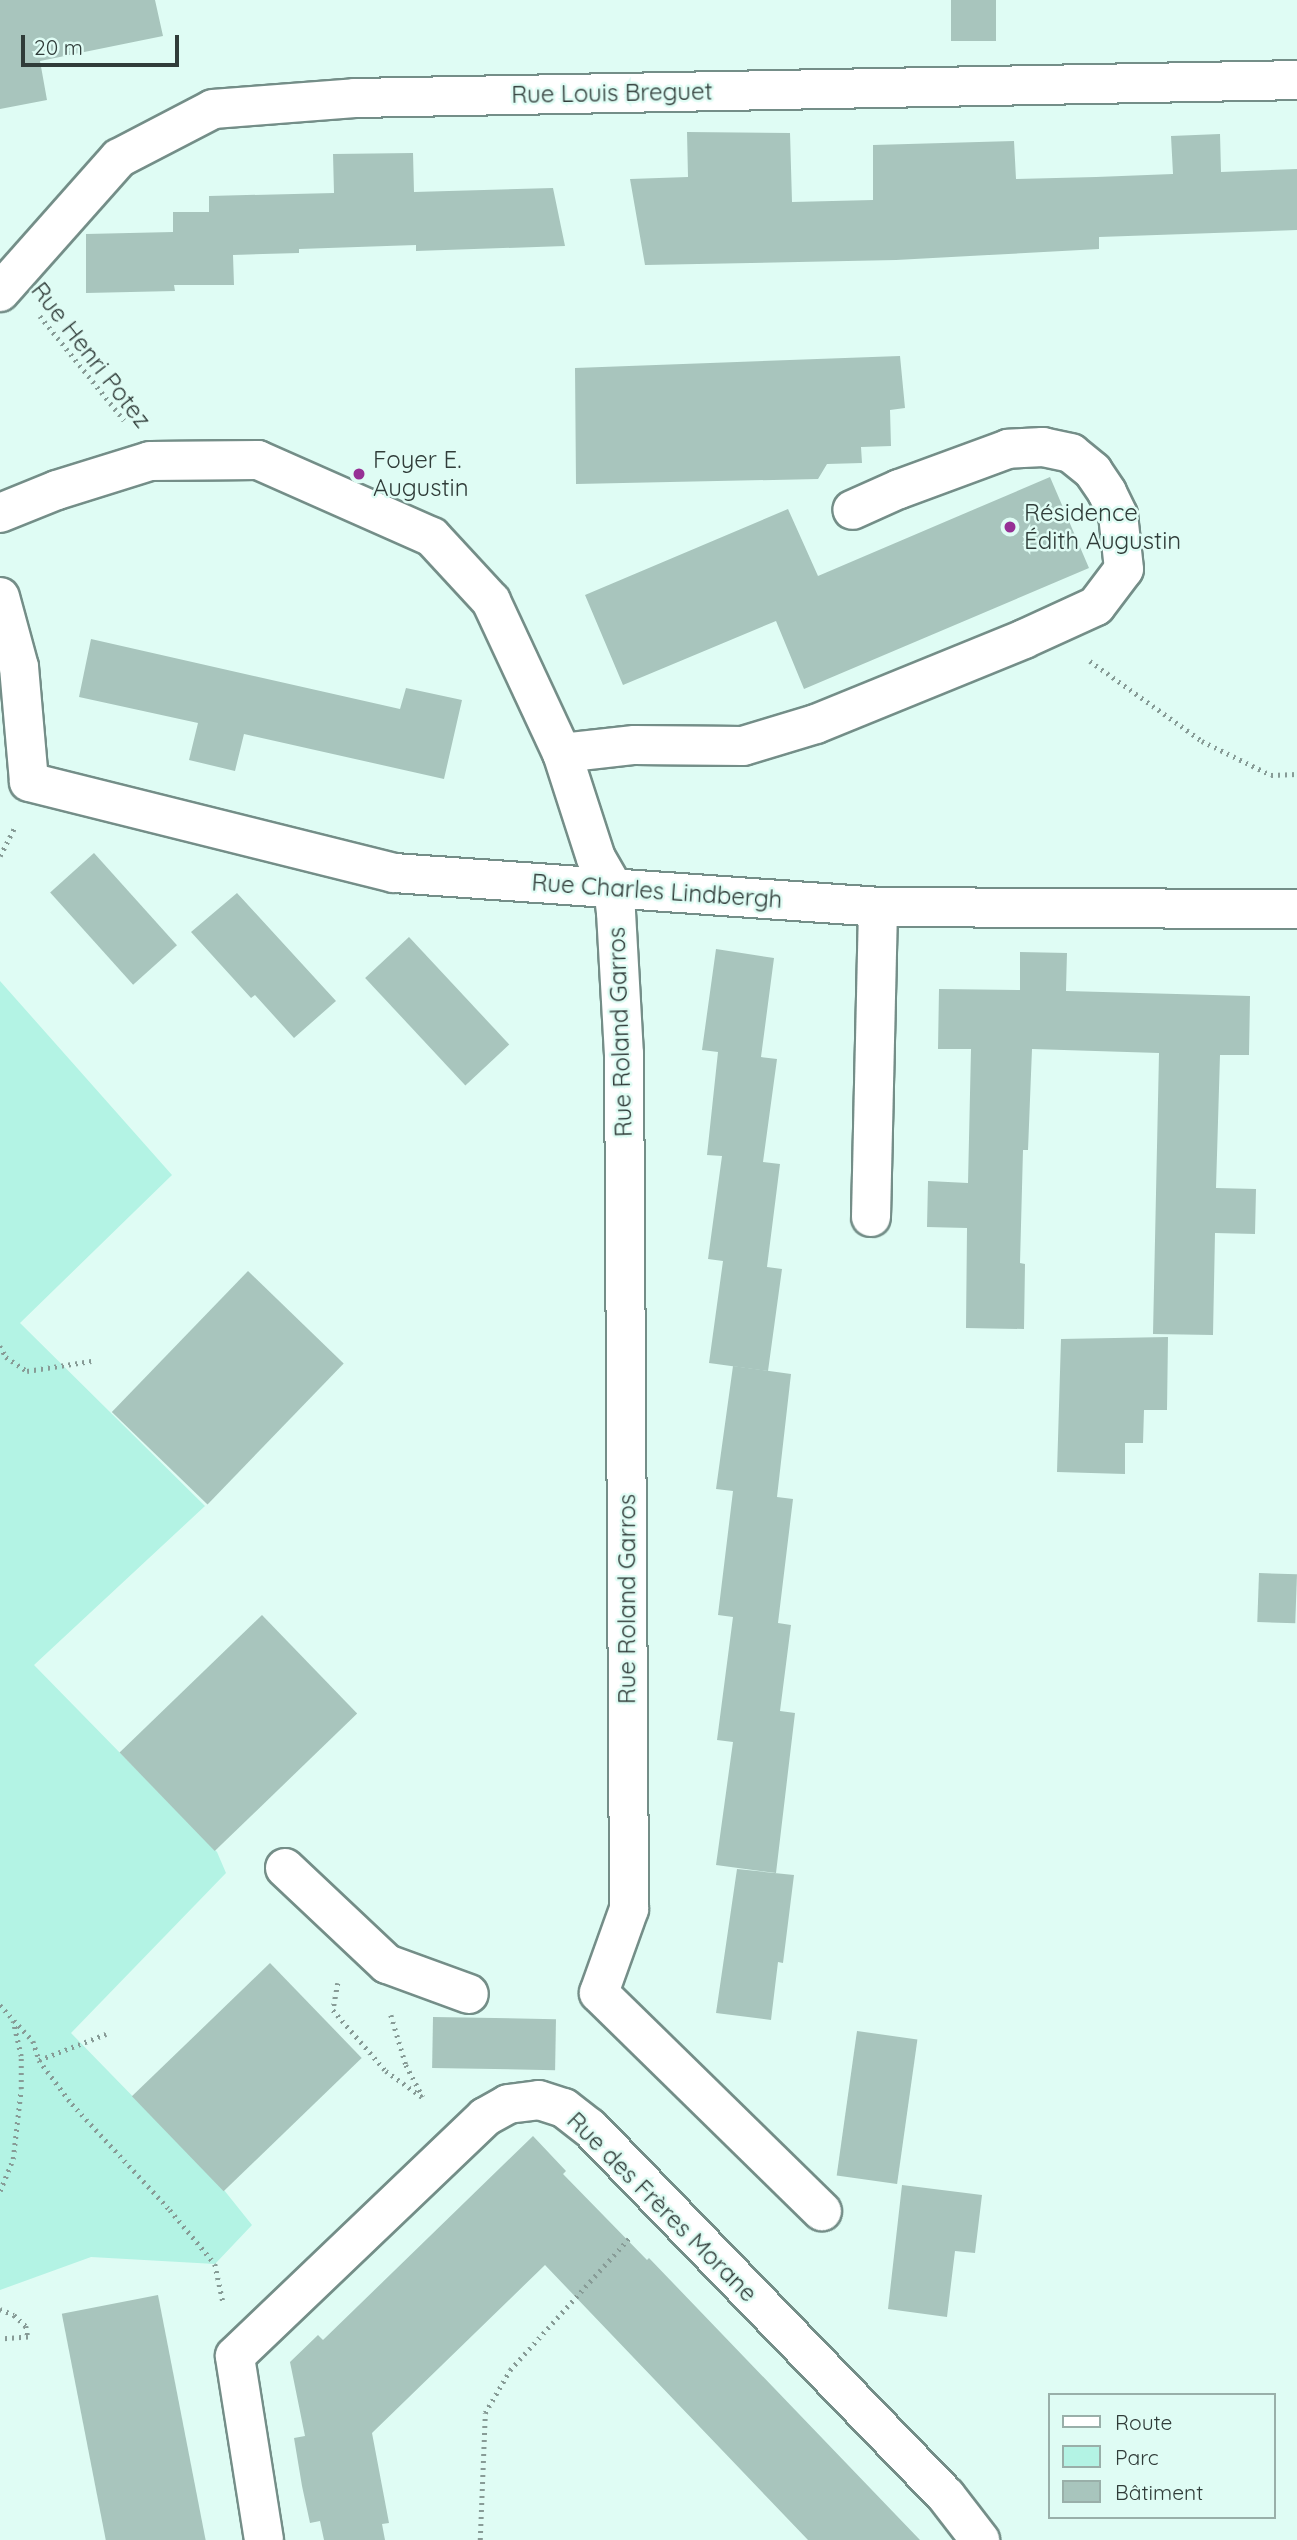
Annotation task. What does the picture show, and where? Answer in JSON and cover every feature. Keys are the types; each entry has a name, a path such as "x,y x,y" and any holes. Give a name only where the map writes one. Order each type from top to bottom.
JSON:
{"street":[{"name":"Rue Louis Breguet","path":"5,286 119,158 214,109 355,98 1297,79"},
{"path":"562,753 635,744 743,746 816,724 1052,627 1096,606 1124,569 1118,515 1093,471 1071,453 1043,447 1008,449 899,489 852,510"},
{"path":"0,513 57,490 150,461 258,460 432,537 491,601 562,753 596,858 613,888"},
{"name":"Rue Charles Lindbergh","path":"0,597 19,667 29,782 394,873 878,907 1297,909"},
{"name":"Rue Roland Garros","path":"613,888 624,1054 629,1909 599,1993 822,2211"},
{"path":"871,1217 878,907"},
{"path":"285,1868 387,1964 469,1994"},
{"name":"Rue des Frères Morane","path":"235,2356 485,2117 508,2104 539,2100 564,2108 590,2128 946,2496 980,2540"},
{"path":"235,2356 264,2540"}],"path":[{"name":"Rue Henri Potez","path":"5,286 117,409 150,461"},
{"path":"1052,627 1105,673 1202,741 1271,775 1297,774"},
{"path":"0,1346 6,1357 27,1371 91,1361"},
{"path":"0,2005 33,2041 39,2060 72,2104 170,2210 215,2264 235,2356"},
{"path":"333,2010 386,2071 425,2099 406,2065 390,2017"},
{"path":"0,2192 13,2159 21,2090 21,2056 13,2020"},
{"path":"39,2060 106,2034"},
{"path":"480,2540 485,2413 510,2370 662,2202"},
{"path":"0,2309 14,2315 26,2326 29,2337 0,2339"}],"green space":[{"path":"0,981 172,1175 20,1323 205,1506 34,1665 217,1852 226,1873 71,2033 224,2190 252,2225 215,2264 91,2257 0,2290"}],"building":[{"path":"0,0 155,0 163,36 40,61 47,100 0,109"},
{"path":"951,0 996,0 996,41 951,41"},
{"path":"687,132 790,133 792,202 873,200 873,145 1014,141 1016,179 1096,177 1173,174 1171,136 1220,134 1221,172 1297,169 1297,230 1099,237 1099,249 896,260 645,265 630,179 688,177"},
{"path":"413,153 414,192 553,188 565,246 416,251 416,245 299,249 299,253 233,255 234,285 174,285 175,291 86,293 86,234 173,232 173,212 209,212 209,196 334,193 333,154"},
{"path":"900,356 905,408 890,410 891,446 861,447 862,463 827,464 818,479 576,484 575,368"},
{"path":"1050,477 1089,568 804,689 776,621 623,685 585,595 788,509 818,576"},
{"path":"91,639 400,709 406,688 462,700 444,779 244,734 235,771 189,760 198,723 79,697"},
{"path":"94,853 177,945 133,985 50,892"},
{"path":"237,893 336,1001 294,1038 255,995 251,998 191,932"},
{"path":"409,937 509,1045 465,1085 365,978"},
{"path":"716,949 774,958 761,1057 777,1059 763,1162 780,1164 767,1267 782,1269 768,1371 709,1363 723,1261 708,1259 722,1156 707,1155 718,1052 702,1050"},
{"path":"1020,952 1067,953 1066,991 1250,996 1249,1055 1220,1055 1216,1188 1256,1189 1255,1234 1215,1233 1213,1335 1153,1334 1159,1053 1032,1049 1028,1150 1023,1150 1020,1263 1025,1264 1024,1329 966,1328 967,1228 927,1227 928,1181 968,1183 971,1049 938,1049 939,989 1020,990"},
{"path":"248,1271 344,1363 208,1504 112,1412"},
{"path":"1168,1337 1167,1410 1144,1410 1143,1443 1125,1443 1125,1474 1057,1472 1061,1339"},
{"path":"733,1366 791,1374 777,1497 793,1499 778,1623 791,1625 780,1711 795,1713 776,1873 716,1865 733,1742 717,1740 733,1617 718,1615 733,1491 716,1489"},
{"path":"1259,1573 1297,1574 1295,1623 1257,1622"},
{"path":"262,1615 357,1714 215,1851 120,1753"},
{"path":"737,1869 794,1875 783,1963 778,1962 771,2020 716,2013"},
{"path":"270,1963 362,2058 224,2191 132,2096"},
{"path":"433,2017 556,2019 555,2070 432,2068"},
{"path":"857,2031 917,2039 897,2184 837,2176"},
{"path":"533,2136 566,2171 563,2174 647,2260 649,2258 920,2540 808,2540 545,2265 372,2433 389,2523 382,2524 385,2540 324,2540 320,2521 310,2523 302,2486 294,2438 305,2436 290,2362 318,2335 323,2340"},
{"path":"902,2185 982,2195 975,2253 955,2251 947,2317 888,2309"},
{"path":"158,2295 206,2540 106,2540 62,2314"}],"place":[{"name":"Foyer E. Augustin","path":"359,474"},
{"name":"Résidence Édith Augustin","path":"1010,527"}]}
